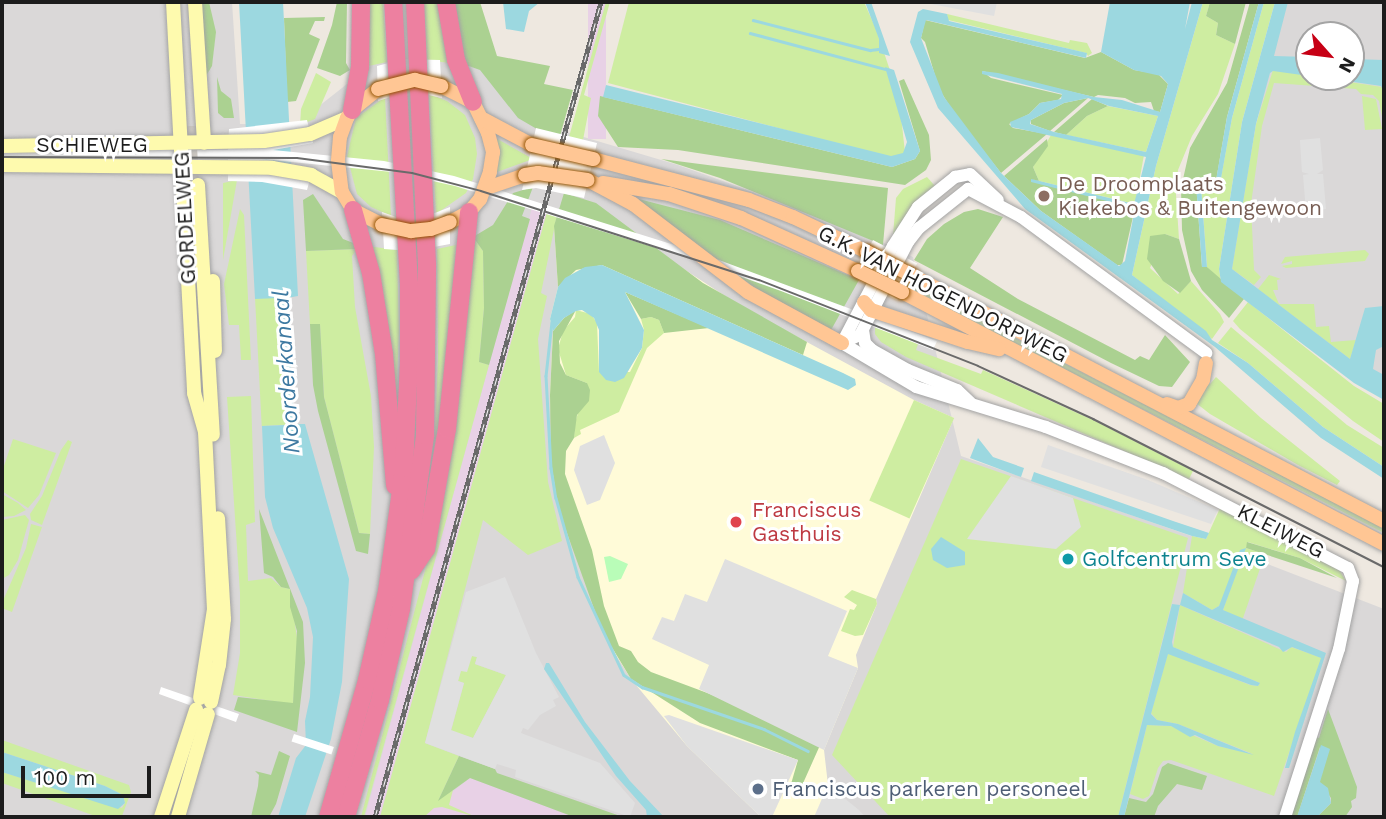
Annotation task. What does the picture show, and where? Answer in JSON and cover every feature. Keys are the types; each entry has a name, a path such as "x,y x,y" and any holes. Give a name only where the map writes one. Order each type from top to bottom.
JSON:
{"highway":[{"path":"349,114 360,70 362,2"},
{"path":"328,817 367,680 387,591 399,509 410,345 393,2"},
{"path":"346,817 380,700 407,576 425,435 428,359 427,265 415,2"},
{"path":"446,2 456,60 477,110"},
{"path":"354,210 371,273 384,354 391,458 399,509"},
{"path":"407,576 426,549 438,489 452,391 469,212"}],"main road":[{"name":"GORDELWEG","path":"173,2 193,144 206,166 216,324 214,380 209,386"},
{"name":"GORDELWEG","path":"182,2 192,125 188,2"},
{"name":"GORDELWEG","path":"195,2 193,144 181,166 194,393 205,432"},
{"path":"415,80 441,86 477,110 493,152 484,190 469,212 431,229 411,231 382,225 354,210 342,192 338,149 349,114 378,89 415,80"},
{"name":"G.K. VAN HOGENDORPWEG","path":"477,110 532,145 749,200 793,217 867,252 1384,522"},
{"name":"SCHIEWEG","path":"2,146 264,141 310,134 349,114"},
{"name":"SCHIEWEG","path":"2,165 272,167 311,175 342,192"},
{"name":"G.K. VAN HOGENDORPWEG","path":"484,190 538,173 669,194 741,218 902,292 1384,544"},
{"path":"588,180 633,204 748,292 842,343"},
{"name":"GORDELWEG","path":"161,817 204,706 214,609 195,185 224,619 204,706 178,817"},
{"path":"867,306 968,342 1011,351"},
{"path":"1133,391 1178,408 1185,407 1198,390 1206,358"}],"street":[{"path":"842,343 854,340 863,330 867,306 893,246 918,207 955,177 970,174 1008,210 1169,327 1206,358"},
{"path":"842,343 919,228 968,189 1008,210"},
{"name":"KLEIWEG","path":"863,330 865,343 872,351 908,370 957,390 971,402"},
{"name":"KLEIWEG","path":"842,343 916,387 1046,426 1163,474 1348,568 1353,581 1339,649 1286,817"}],"shaded area":[{"path":"2,2 232,2 240,124 295,125 380,58 496,59 550,127 678,165 849,226 913,257 961,456 1226,548 1384,609 1384,817 2,817"},
{"path":"588,2 606,2 606,139 588,139"},
{"path":"997,2 994,16 931,4"},
{"path":"1281,2 1384,2 1384,392 1227,274"},
{"path":"1320,138 1323,170 1317,174 1323,174 1326,209 1306,211 1303,175 1309,174 1302,172 1300,140"},
{"path":"532,208 547,212 455,549 380,817 365,817"},
{"name":"Franciscus Gasthuis","path":"554,226 679,266 742,307 914,400 954,418 876,599 877,604 856,655 858,668 824,750 828,785 865,817 761,817 687,746 631,679 609,644 558,508 554,485 550,395 553,331 550,319 558,287"},
{"path":"604,435 615,463 600,500 587,505 574,470 580,446"},
{"path":"1048,445 1148,480 1218,510 1211,524 1041,467"},
{"name":"Golfcentrum Seve","path":"1011,476 1073,498 1081,527 1056,549 967,539"},
{"path":"725,559 847,611 828,656 858,668 824,750 699,689 709,665 652,639 662,617 674,621 685,594 707,602"},
{"path":"505,577 536,653 559,697 553,700 556,706 540,715 528,730 523,728 521,733 600,763 635,803 630,817 515,777 516,770 497,764 495,769 425,743 466,592","holes":["472,656 477,657 475,664 506,675 473,738 451,730 464,683 458,681 461,671 467,672"]},
{"name":"Franciscus parkeren personeel","path":"669,715 798,760 772,817 761,817 687,746 664,716"},
{"path":"470,778 574,817 420,817"},
{"path":"828,785 859,810 865,817 814,817"}],"green space":[{"path":"201,2 209,2 216,32 212,66 206,76"},
{"path":"337,2 347,2 346,63 350,70 340,76 317,68"},
{"path":"364,2 383,2 387,62 364,67"},
{"path":"424,2 440,2 449,63 427,60"},
{"path":"453,2 480,2 497,56 550,66 544,84 573,90 560,136 542,132 518,118 480,70 463,64"},
{"path":"606,2 610,2 584,95 591,98 583,140 569,137"},
{"path":"629,2 864,2 899,97 906,162 608,83"},
{"path":"1203,2 1210,2 1206,16 1218,23 1216,35 1235,44 1218,94 1192,136 1178,170 1176,194 1179,239 1165,234 1150,268 1178,294 1191,281 1220,314 1224,322 1212,339 1132,275 1156,166"},
{"path":"1210,2 1246,2 1235,44 1216,35 1218,23 1206,16"},
{"path":"1250,2 1259,2 1227,117 1216,181 1196,183 1202,267 1207,267 1244,299 1229,318 1202,290 1191,271 1182,230 1181,188 1190,148 1227,83"},
{"path":"1264,2 1275,2 1242,122 1219,269 1221,282 1207,267 1201,186 1220,183 1232,118"},
{"path":"947,14 1069,43 1070,40 1087,43 1092,53 1088,56 1086,53 948,20"},
{"path":"325,17 324,21 315,21 309,34 320,39 296,101 287,102 284,18"},
{"path":"925,20 1085,58 1101,52 1134,70 1158,74 1168,84 1160,112 1154,111 1151,102 1135,103 1125,98 1098,95 1094,97 982,71 991,78 1063,95 1058,100 1040,103 1029,114 1009,124 1013,128 1047,134 1001,173 956,116 939,89 925,42 921,38"},
{"path":"1273,70 1295,73 1295,85 1274,83 1262,126 1251,204 1254,270 1261,277 1254,285 1232,269 1256,124"},
{"path":"316,73 331,82 315,119 300,125 301,109"},
{"path":"217,77 221,91 231,99 234,118 224,118 218,113"},
{"path":"904,79 929,135 931,160 926,170 905,185 678,150 618,147 598,116 600,96 892,167 915,159 920,151 899,81"},
{"path":"1365,84 1382,87 1384,127 1379,101 1373,95 1361,94 1358,91 1365,91"},
{"path":"429,94 447,101 465,115 475,138 477,154 473,179 466,193 436,214"},
{"path":"1362,96 1376,99 1382,129 1365,130"},
{"path":"385,97 391,216 371,207 357,194 347,156 356,118"},
{"path":"1088,98 1050,131 1031,124 1031,120 1064,103"},
{"path":"1092,99 1108,106 1087,116 1066,135 1054,132"},
{"path":"1108,106 1158,116 1146,152 1066,135 1087,116"},
{"path":"1051,135 1144,155 1135,204 1039,181 1033,167"},
{"path":"492,136 533,159 497,172"},
{"path":"1047,139 1048,146 1033,167 1039,181 1031,179 1135,208 1122,265 1117,265 1041,211 1004,176"},
{"path":"661,159 888,188 883,245 720,178"},
{"path":"927,177 935,186 893,236 896,198 903,189"},
{"path":"237,180 223,260 223,183"},
{"path":"533,187 522,216 530,219 489,365 479,362 484,308 483,251 473,237 493,225 513,193"},
{"path":"564,193 596,203 703,283 807,342 803,355 602,265 576,270 558,287 554,226"},
{"path":"313,194 343,239 356,244 357,249 306,251 303,200"},
{"path":"631,197 720,220 859,280 831,330 770,299"},
{"path":"240,209 244,215 251,360 241,360 239,325 229,325 224,284"},
{"path":"978,209 1003,217 970,268 1018,299 1135,360 1140,356 1149,360 1165,335 1190,362 1172,387 1159,386 1111,363 914,260 927,239 944,224 964,212"},
{"path":"547,212 557,215 541,293 547,296 538,339 548,482 562,541 528,555 483,520 425,743 459,756 439,799 453,790 449,805 476,817 442,807 434,808 424,817 380,817"},
{"path":"1165,234 1179,239 1191,281 1180,293 1163,281 1147,259 1150,236"},
{"path":"473,237 483,251 484,308 479,362 489,365 364,817 361,817 446,490 462,374"},
{"path":"456,245 448,359 433,481 438,357 437,249"},
{"path":"367,246 397,250 399,332 394,449"},
{"path":"357,249 352,256 355,307 371,396 374,447 370,534 359,533 324,397 320,324 310,324 306,251"},
{"path":"1365,250 1369,254 1365,261 1286,268 1282,266 1292,264 1292,261 1281,264 1285,257"},
{"path":"1269,275 1281,279 1277,280 1278,290 1273,290 1279,304 1314,304 1316,327 1329,326 1331,342 1356,340 1350,359 1258,289"},
{"path":"907,283 1384,527 1384,533 905,287"},
{"path":"625,292 709,328 664,333 659,320 651,317 641,319"},
{"path":"279,297 286,425 262,426 255,298"},
{"path":"1248,302 1354,386 1384,404 1384,442 1353,421 1240,329 1233,321"},
{"path":"576,310 591,314 597,323 599,372 630,372 642,348 644,330 641,319 651,317 659,320 664,333 647,348 619,412 580,430 581,434 574,438 575,423 587,383 566,375 558,349 563,331 575,317"},
{"path":"576,310 559,341 560,363 566,375 587,383 590,390 589,401 577,415 574,438 566,451 565,474 592,550 604,606 619,646 631,651 638,662 651,672 710,694 821,743 800,790 791,784 798,760 700,723 631,679 602,631 558,508 551,461 553,331 564,318"},
{"path":"310,324 320,324 324,397 359,533 370,534 368,554 356,551 318,411 313,385"},
{"path":"875,326 918,344 916,350 981,374 983,370 1095,421 1193,471 1189,479 906,357 881,342 875,334"},
{"path":"1231,327 1347,425 1384,448 1384,467 1323,427 1248,363 1218,343"},
{"path":"1216,377 1261,418 1340,481 1337,485 1210,414 1196,403 1207,384"},
{"path":"251,396 255,522 246,525 248,581 271,578 281,587 290,589 298,645 293,704 233,695 240,653 240,593 227,397"},
{"path":"914,400 954,418 909,518 869,500"},
{"path":"13,439 56,453 39,495 28,508 2,491 2,472"},
{"path":"68,440 72,442 42,525 31,520 30,514 42,496 61,450"},
{"path":"961,459 1188,538 1118,817 890,817 832,755"},
{"path":"2,494 26,510 14,516 2,517"},
{"path":"1220,508 1338,568 1346,581 1300,558 1248,542 1246,548 1265,554 1242,621 1223,610 1245,548 1224,597 1219,606 1212,610 1183,593 1192,536 1206,539"},
{"path":"259,509 303,622 305,663 297,732 234,710 238,697 293,703 297,631 290,607 290,589 281,587 273,577 264,573"},
{"path":"25,515 29,520 18,560 9,575 2,579 2,520"},
{"path":"31,524 42,527 12,612 2,608 2,603 26,548"},
{"path":"1247,542 1300,558 1337,578 1246,548"},
{"path":"610,556 628,564 621,579 609,582 604,557"},
{"path":"852,590 876,599 877,604 863,635 855,636 841,631 850,609 854,610 857,605 844,597"},
{"path":"1180,605 1286,652 1291,647 1322,658 1274,796 1171,760 1163,761 1158,768 1149,796 1143,799 1130,794 1147,725 1171,726 1218,746 1253,754 1178,724 1157,720 1151,713 1168,653 1250,685 1258,686 1260,683 1173,647"},
{"path":"472,656 477,657 475,664 506,675 473,738 451,731 464,683 458,681 461,670"},
{"path":"1328,709 1357,787 1356,798 1351,801 1352,807 1345,817 1310,817 1319,815 1331,803 1331,798 1320,783 1320,747 1297,817 1290,817 1316,737 1319,738"},
{"path":"2,740 129,785 131,792 122,816 98,817 2,783 2,772 122,808 125,803 123,795 105,786 2,752"},
{"path":"279,751 290,756 276,804 269,817 251,817 259,775 255,771 271,775"},
{"path":"459,756 495,769 497,773 623,817 574,817 470,778 438,801"},
{"path":"1168,763 1207,776 1202,790 1177,784 1158,806 1154,817 1124,817 1129,798 1146,802 1153,794 1162,767"}],"water":[{"name":"Noorderkanaal","path":"239,2 283,2 298,296 287,298 294,424 305,424 349,579 342,682 331,739 305,817 278,817 296,758 306,745 305,721 310,697 313,637 307,608 273,528 265,497 262,426 286,425 286,422 279,298 255,299"},
{"path":"503,2 540,2 529,11 524,32 506,29"},
{"path":"865,2 871,2 890,56 879,53 879,39"},
{"path":"1110,2 1190,2 1185,29 1192,2 1203,2 1156,166 1132,275 1206,331 1212,340 1248,363 1323,427 1384,467 1384,479 1321,438 1215,347 1025,209 938,108 910,42 918,12 923,9 947,14 949,21 1087,53 1086,58 926,20 921,38 944,97 1001,173 1041,211 1119,266 1125,261 1135,208 1031,182 1031,179 1134,204 1146,157 1011,127 1010,122 1029,114 1040,103 1061,99 1062,94 982,74 982,71 998,73 1094,97 1122,100 1160,112 1168,84 1161,76 1134,70 1101,52","holes":["1088,98 1109,106 1158,116 1146,152 1054,132 1030,124 1031,120 1064,103"]},
{"path":"1259,2 1264,2 1232,118 1220,184 1201,186 1207,267 1202,267 1196,183 1216,180 1227,117"},
{"path":"1275,2 1288,2 1274,56 1295,57 1295,74 1273,71 1270,73 1256,124 1232,269 1350,359 1365,308 1384,306 1384,346 1376,350 1373,369 1384,375 1384,400 1354,383 1221,282 1219,269 1242,122"},
{"path":"1365,59 1384,60 1384,95 1381,86 1365,84"},
{"path":"885,67 894,70 920,151 915,159 892,167 603,97 606,85 891,156 903,153 907,142"},
{"path":"602,265 843,373 855,379 856,385 848,390 625,292 644,330 642,348 624,378 615,382 606,380 599,372 599,330 594,318 582,310 576,311 564,318 553,331 550,319 558,287 565,278 585,267"},
{"path":"978,438 993,457 1024,468 1021,477 970,458"},
{"path":"1034,472 1209,533 1206,539 1192,536 1031,481"},
{"path":"941,537 965,552 965,565 947,568 933,560 931,549"},
{"path":"1246,548 1223,610 1326,653 1289,768 1285,768 1295,732 1321,658 1292,647 1283,652 1279,647 1180,605 1183,593 1212,610 1219,606 1240,550"},
{"path":"1172,604 1180,605 1173,647 1260,683 1258,686 1251,685 1168,654 1151,714 1157,720 1178,724 1254,755 1218,746 1195,735 1190,737 1171,726 1147,725 1124,817 1118,817"},
{"path":"546,663 549,663 585,722 630,781 664,817 647,817 646,810 616,776 544,669"},
{"path":"1321,745 1330,749 1320,782 1328,788 1331,803 1319,815 1297,817"},
{"path":"2,752 105,786 123,795 125,803 118,809 2,772"}],"pier":[{"path":"404,59 440,60 442,98 410,91 378,101 377,66"},
{"path":"307,120 313,143 273,150 384,161 454,176 700,253 937,341 933,350 689,258 455,186 392,172 261,159 313,168 307,190 262,182 228,181 228,159 2,160 2,150 228,150 229,129"},
{"path":"536,128 597,143 584,198 536,188 522,190"},
{"path":"450,207 450,244 412,251 384,249 382,212 402,219 417,220"},
{"path":"873,240 917,263 897,301 853,277"},
{"path":"161,687 239,714 236,722 159,694"},
{"path":"294,734 334,747 331,755 292,742"}],"waterway":[{"path":"753,20 870,50 878,49"},
{"path":"750,33 885,69"},
{"path":"552,322 546,376 551,468 556,498 578,577 624,675 642,687 764,729 808,751"}],"tunnel":[{"path":"189,126 192,186"}],"tram line":[{"path":"2,157 297,158 412,173 481,191 759,280 978,366 1093,419 1384,567"}],"railway":[{"path":"375,817 601,2"}],"place":[{"name":"De Droomplaats Kiekebos & Buitengewoon","path":"1044,196"},
{"name":"Franciscus Gasthuis","path":"736,522"},
{"name":"Golfcentrum Seve","path":"1068,559"},
{"name":"Franciscus parkeren personeel","path":"758,789"}]}
